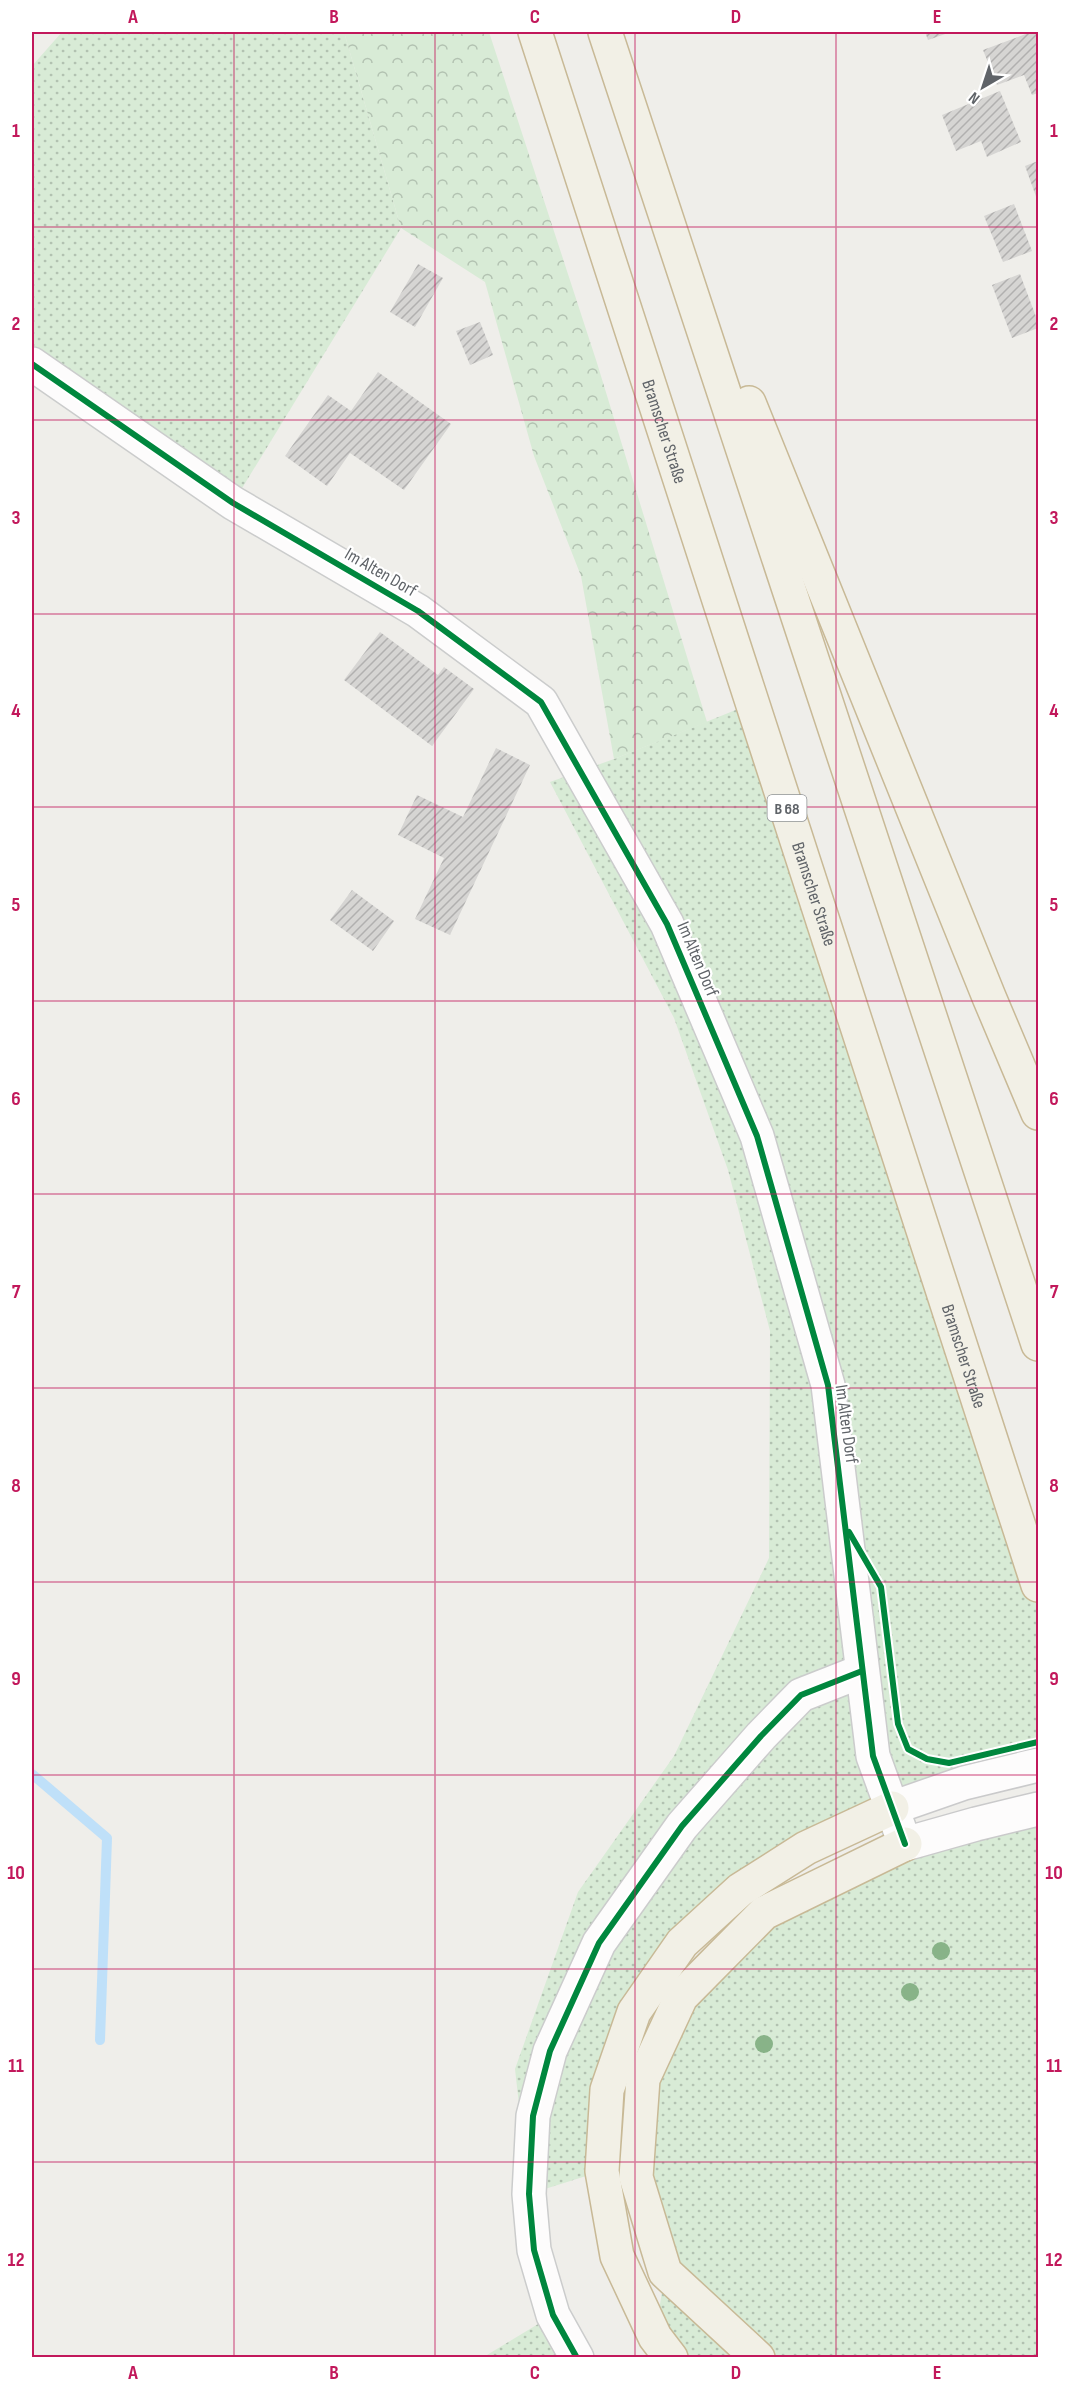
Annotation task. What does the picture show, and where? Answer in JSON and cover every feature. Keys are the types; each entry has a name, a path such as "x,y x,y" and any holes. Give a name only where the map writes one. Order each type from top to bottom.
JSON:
{"highway":[{"name":"Bramscher Straße","path":"535,32 1038,1585"},
{"path":"605,32 1038,1344"},
{"path":"610,32 756,422 1038,1113"},
{"path":"671,2358 655,2337 617,2256 602,2171 607,2090 634,2012 682,1943 740,1890 806,1848 892,1808"},
{"path":"758,2358 665,2272 636,2177 643,2079 681,1996 764,1913 906,1844"}],"street":[{"name":"Im Alten Dorf","path":"32,364 233,504 418,611 541,702 667,924 757,1136 828,1385 873,1756 906,1844"},
{"path":"577,2358 553,2315 534,2250 533,2239 530,2194 533,2116 550,2051 600,1943 682,1826 761,1736 801,1695 862,1671"},
{"path":"892,1808 964,1783 1038,1766"},
{"path":"906,1844 1038,1809"}],"green space":[{"path":"62,32 344,32 401,228 233,503 32,364 32,66"},
{"path":"344,32 489,32 597,363 707,722 614,759 581,576 534,456 485,282 401,228"},
{"path":"753,703 1038,1585 1038,1742 950,1763 964,1783 740,1890 634,2012 602,2171 529,2194 515,2069 578,1892 674,1756 769,1558 770,1331 728,1170 674,1018 550,782"},
{"path":"1038,1821 1038,2357 671,2357 655,2337 665,2272 636,2177 643,2079 681,1997 764,1913 906,1844"},
{"path":"553,2315 577,2358 482,2358"}],"building":[{"path":"925,32 951,32 928,40"},
{"path":"1031,32 1038,32 1038,93 1032,95 1024,75 997,85 983,50"},
{"path":"1000,91 1021,142 987,157 981,141 956,151 942,115"},
{"path":"1038,161 1038,202 1025,166"},
{"path":"1014,204 1032,251 1003,262 984,216"},
{"path":"418,264 443,278 415,327 390,312"},
{"path":"1020,274 1038,322 1038,328 1012,338 992,285"},
{"path":"480,322 493,355 470,365 456,331"},
{"path":"378,372 451,424 404,490 350,453 327,486 285,456 328,395 351,411"},
{"path":"380,632 438,675 444,667 474,689 432,746 344,680"},
{"path":"496,748 530,765 450,935 415,919 444,858 398,835 417,795 463,817"},
{"path":"352,890 394,921 373,951 330,920"}],"waterway":[{"path":"32,1774 107,1838 100,2040"}],"cycle path":[{"path":"32,364 233,503 418,611 541,702 667,924 757,1136 828,1385 873,1756 905,1844"},
{"path":"849,1532 881,1587 898,1724 908,1749 927,1759 949,1763 1038,1742"},
{"path":"577,2358 553,2315 534,2250 529,2194 533,2116 550,2051 599,1943 682,1826 761,1736 801,1695 862,1671"}]}
